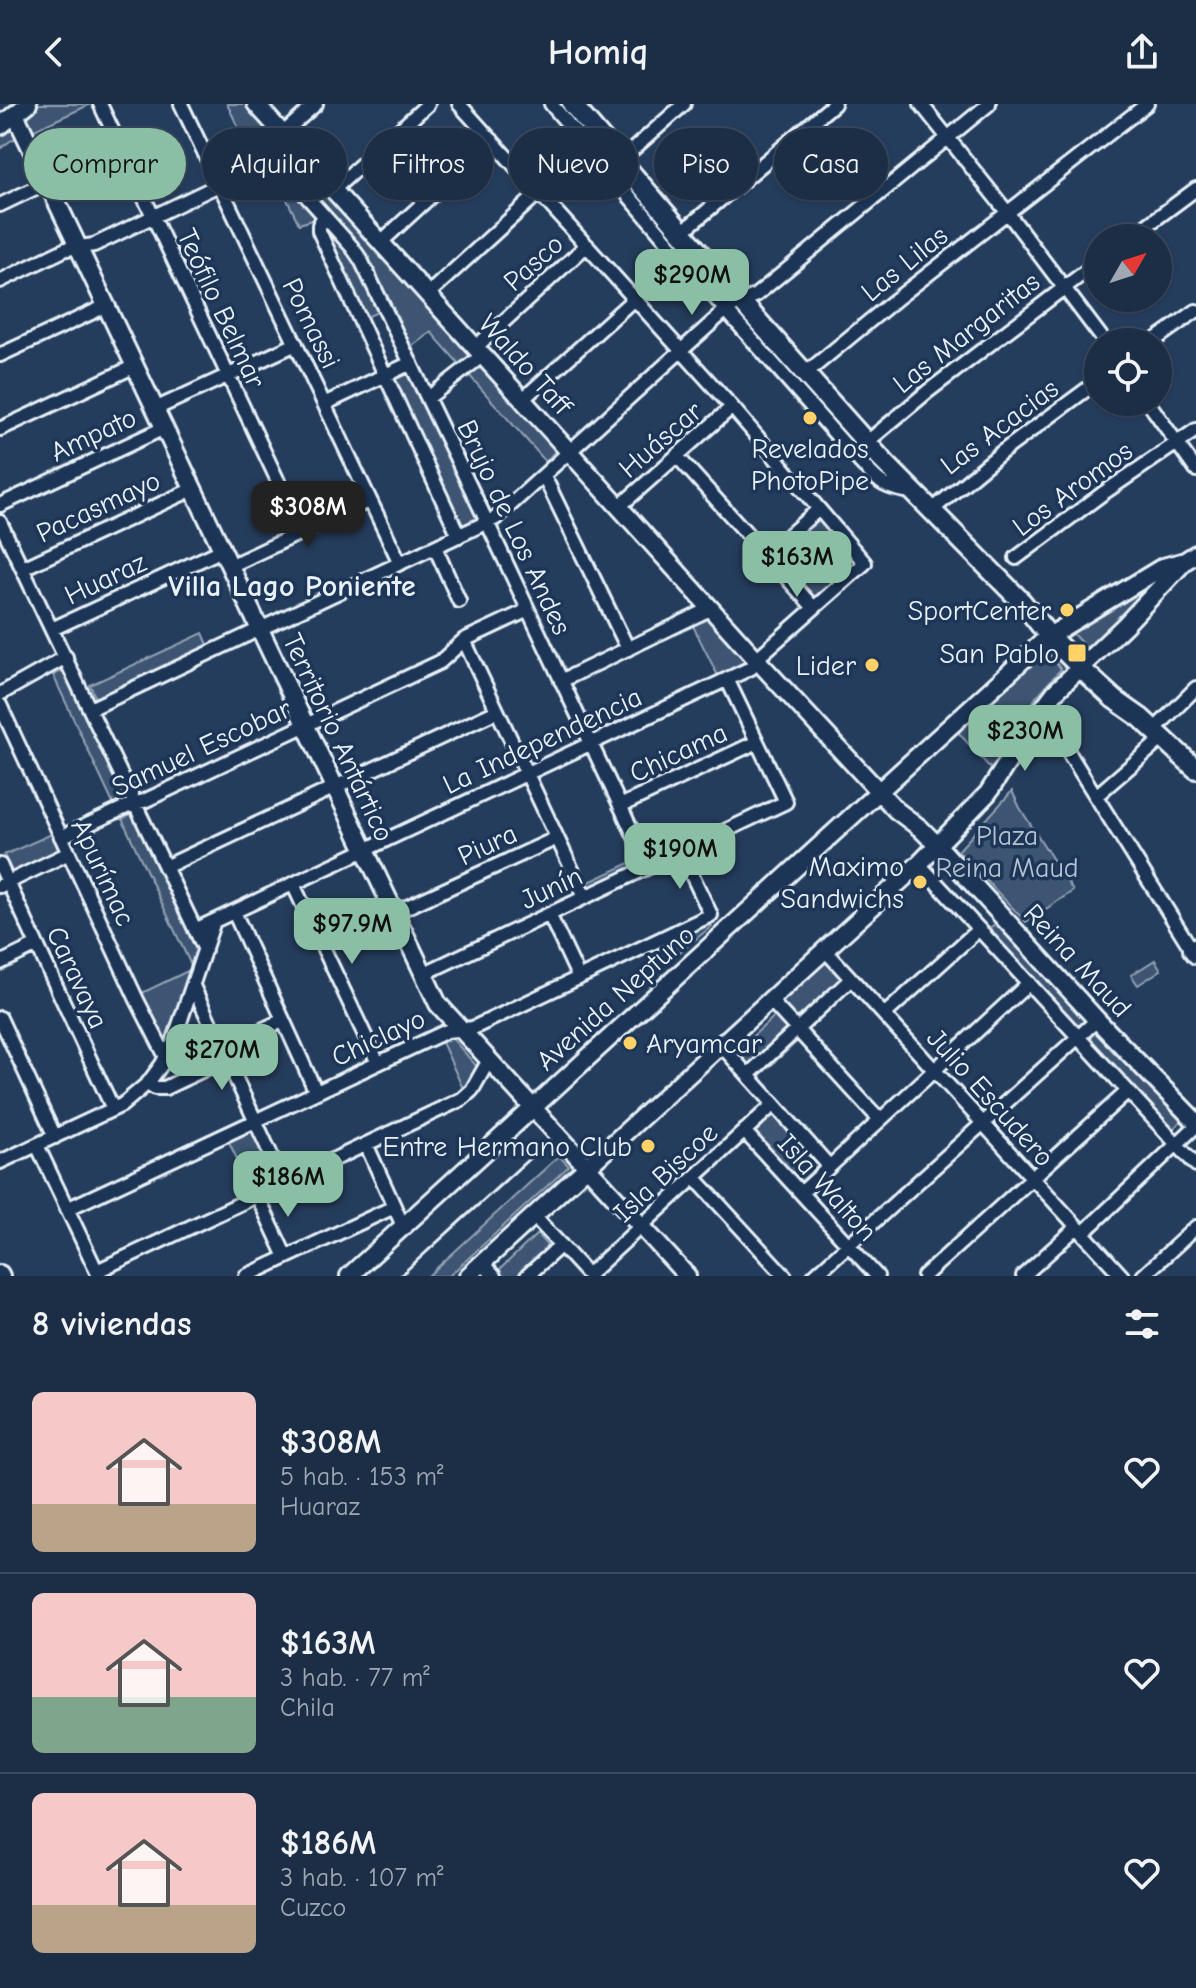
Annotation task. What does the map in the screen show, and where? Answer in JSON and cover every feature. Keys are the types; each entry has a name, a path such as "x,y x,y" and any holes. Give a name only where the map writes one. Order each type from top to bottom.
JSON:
{"main road":[{"path":"572,104 593,128"},
{"path":"638,180 682,232 734,306 805,374 912,492 1022,602 1041,614 1053,632 1085,664 1123,694 1153,729 1196,769"}],"street":[{"name":"Teófilo Belmar","path":"100,104 302,532"},
{"name":"Pomassi","path":"181,104 202,148"},
{"name":"Waldo Taff","path":"256,104 278,128"},
{"path":"290,128 316,104"},
{"path":"347,177 428,104"},
{"path":"459,104 481,128"},
{"path":"551,104 571,128"},
{"path":"638,145 684,104"},
{"path":"682,232 834,104"},
{"path":"921,104 1095,328"},
{"path":"90,709 503,513 681,350 734,306 756,295 989,104"},
{"name":"Las Lilas","path":"805,374 1147,104"},
{"path":"0,126 24,107"},
{"name":"Territorio Antártico","path":"24,107 31,128"},
{"path":"493,141 509,159"},
{"path":"1149,224 1196,189"},
{"path":"0,205 24,194"},
{"path":"0,281 66,249 94,245 202,194"},
{"name":"Territorio Antártico","path":"56,200 438,1004 687,1276"},
{"name":"Pomassi","path":"227,200 400,563"},
{"name":"Brujo de Los Andes","path":"310,200 361,260 649,867"},
{"name":"Waldo Taff","path":"342,200 757,660"},
{"path":"381,242 427,200"},
{"path":"428,294 531,200"},
{"path":"545,200 732,407 819,509 766,555"},
{"path":"636,200 734,306 878,481 892,489 912,492"},
{"name":"Brujo de Los Andes","path":"324,216 319,231 459,536"},
{"name":"Pasco","path":"428,398 587,245"},
{"name":"Las Margaritas","path":"866,443 927,392 1084,272"},
{"path":"523,399 635,298"},
{"path":"0,355 106,306"},
{"path":"1172,328 1196,311"},
{"name":"Ampato","path":"155,409 296,344"},
{"path":"324,404 411,363"},
{"path":"0,429 135,366"},
{"name":"Las Acacias","path":"931,511 1002,452 1084,391"},
{"name":"Huáscar","path":"620,506 732,407"},
{"path":"1158,416 1196,470"},
{"name":"Ampato","path":"0,505 164,428"},
{"name":"Los Aromos","path":"1016,558 1196,430"},
{"path":"677,456 814,608"},
{"path":"544,476 628,649"},
{"name":"Pacasmayo","path":"23,568 193,489"},
{"path":"230,566 370,500"},
{"name":"La Independencia","path":"195,930 751,668 763,653 865,563 819,509"},
{"path":"2,529 205,950"},
{"path":"435,547 459,601"},
{"name":"Huaraz","path":"52,629 222,550"},
{"name":"Avenida Neptuno","path":"349,1276 1053,632 1163,567 1192,562"},
{"name":"Avenida Neptuno","path":"468,1276 488,1270 534,1216 919,864 988,793 1055,692 1192,562"},
{"path":"561,681 712,608"},
{"name":"Samuel Escobar","path":"61,837 440,662 464,640 528,610"},
{"path":"464,640 585,897"},
{"path":"0,694 66,657"},
{"name":"Reina Maud","path":"757,660 896,810 937,845 1196,1124"},
{"path":"727,679 757,742"},
{"path":"1096,796 1153,729 1196,688"},
{"name":"Apurímac","path":"0,705 166,1057"},
{"path":"165,867 497,711"},
{"path":"1037,716 1062,741 1195,951"},
{"name":"Junín","path":"423,974 786,802 757,742"},
{"name":"Chicama","path":"620,806 757,742"},
{"name":"Piura","path":"394,913 557,838"},
{"name":"Chiclayo","path":"67,1209 447,1031 473,1028 711,915 681,852"},
{"path":"4,884 69,853"},
{"name":"Reina Maud","path":"919,864 1196,1165"},
{"name":"Caravaya","path":"0,865 4,884 37,945 113,1109"},
{"path":"293,884 378,1063"},
{"path":"234,912 316,1092"},
{"path":"549,914 579,978"},
{"path":"0,1162 113,1109 148,1083 178,1032 214,921"},
{"path":"884,1015 979,929"},
{"path":"0,963 37,945"},
{"name":"Julio Escudero","path":"825,950 1122,1276"},
{"path":"748,1075 851,979"},
{"path":"801,1193 1029,983"},
{"path":"193,986 284,1183"},
{"path":"770,1000 880,1120"},
{"path":"0,1018 55,1137"},
{"path":"148,1083 155,1088 165,1088 283,1020"},
{"path":"814,1276 1097,1020"},
{"name":"Isla Walton","path":"721,1045 829,1166"},
{"path":"37,1145 98,1274 465,1097 489,1060"},
{"path":"924,1276 1128,1091"},
{"name":"Isla Biscoe","path":"588,1275 774,1104"},
{"path":"1024,1276 1080,1230 1196,1124"},
{"name":"Isla Walton","path":"744,1131 877,1276"},
{"path":"366,1144 403,1226"},
{"path":"694,1177 785,1276"},
{"path":"257,1195 286,1257"},
{"path":"246,1276 394,1207"},
{"path":"534,1216 588,1275"},
{"path":"1143,1276 1196,1227"},
{"path":"527,1276 561,1245"}],"green space":[{"path":"39,104 91,104 38,128 24,128 24,135 0,149 0,135"},
{"path":"227,104 252,104 274,128 238,128"},
{"path":"287,200 304,200 318,215 299,224"},
{"path":"316,200 338,200 559,446 546,462 431,332 411,347 362,250"},
{"path":"326,226 355,258 380,311 364,318 323,230"},
{"path":"408,368 481,520 460,530 388,376"},
{"path":"819,514 859,562 815,601 775,555"},
{"path":"1178,564 1089,647 1085,647 1072,633 1072,630"},
{"path":"708,612 750,659 718,676 691,622"},
{"path":"203,633 209,647 96,699 90,685"},
{"path":"1044,648 1061,669 1036,697 992,770 956,730"},
{"path":"64,670 69,673 126,792 122,805 115,808 53,675"},
{"name":"Plaza Reina Maud","path":"1012,791 1073,891 1026,922 958,851"},
{"path":"137,812 200,947 195,960 190,963 122,819"},
{"path":"54,833 63,853 13,875 4,855"},
{"path":"638,859 642,868 589,893 585,884"},
{"path":"710,921 712,926 665,964 657,945"},
{"path":"998,921 1087,1019 1075,1030 985,933"},
{"path":"825,960 848,985 804,1026 781,1001"},
{"path":"1155,960 1161,970 1138,985 1131,975"},
{"path":"194,968 167,1044 142,993"},
{"path":"777,1014 800,1039 756,1079 733,1054"},
{"path":"1099,1029 1183,1119 1170,1132 1085,1040"},
{"path":"450,1036 479,1069 464,1091 441,1040"},
{"path":"773,1110 821,1163 799,1183 750,1130"},
{"path":"252,1131 272,1174 249,1185 229,1142"},
{"path":"559,1156 569,1166 449,1276 428,1276"},
{"path":"537,1234 550,1249 521,1276 503,1276 498,1271"}],"railway":[{"path":"400,1276 542,1147"}],"place":[{"name":"Revelados PhotoPipe","path":"810,418"},
{"name":"SportCenter","path":"1067,610"},
{"name":"San Pablo","path":"1077,653"},
{"name":"Lider","path":"872,665"},
{"name":"Maximo Sandwichs","path":"920,882"},
{"name":"Aryamcar","path":"630,1043"},
{"name":"Entre Hermano Club","path":"648,1146"}],"district":[{"name":"Villa Lago Poniente","path":"292,586"}]}
